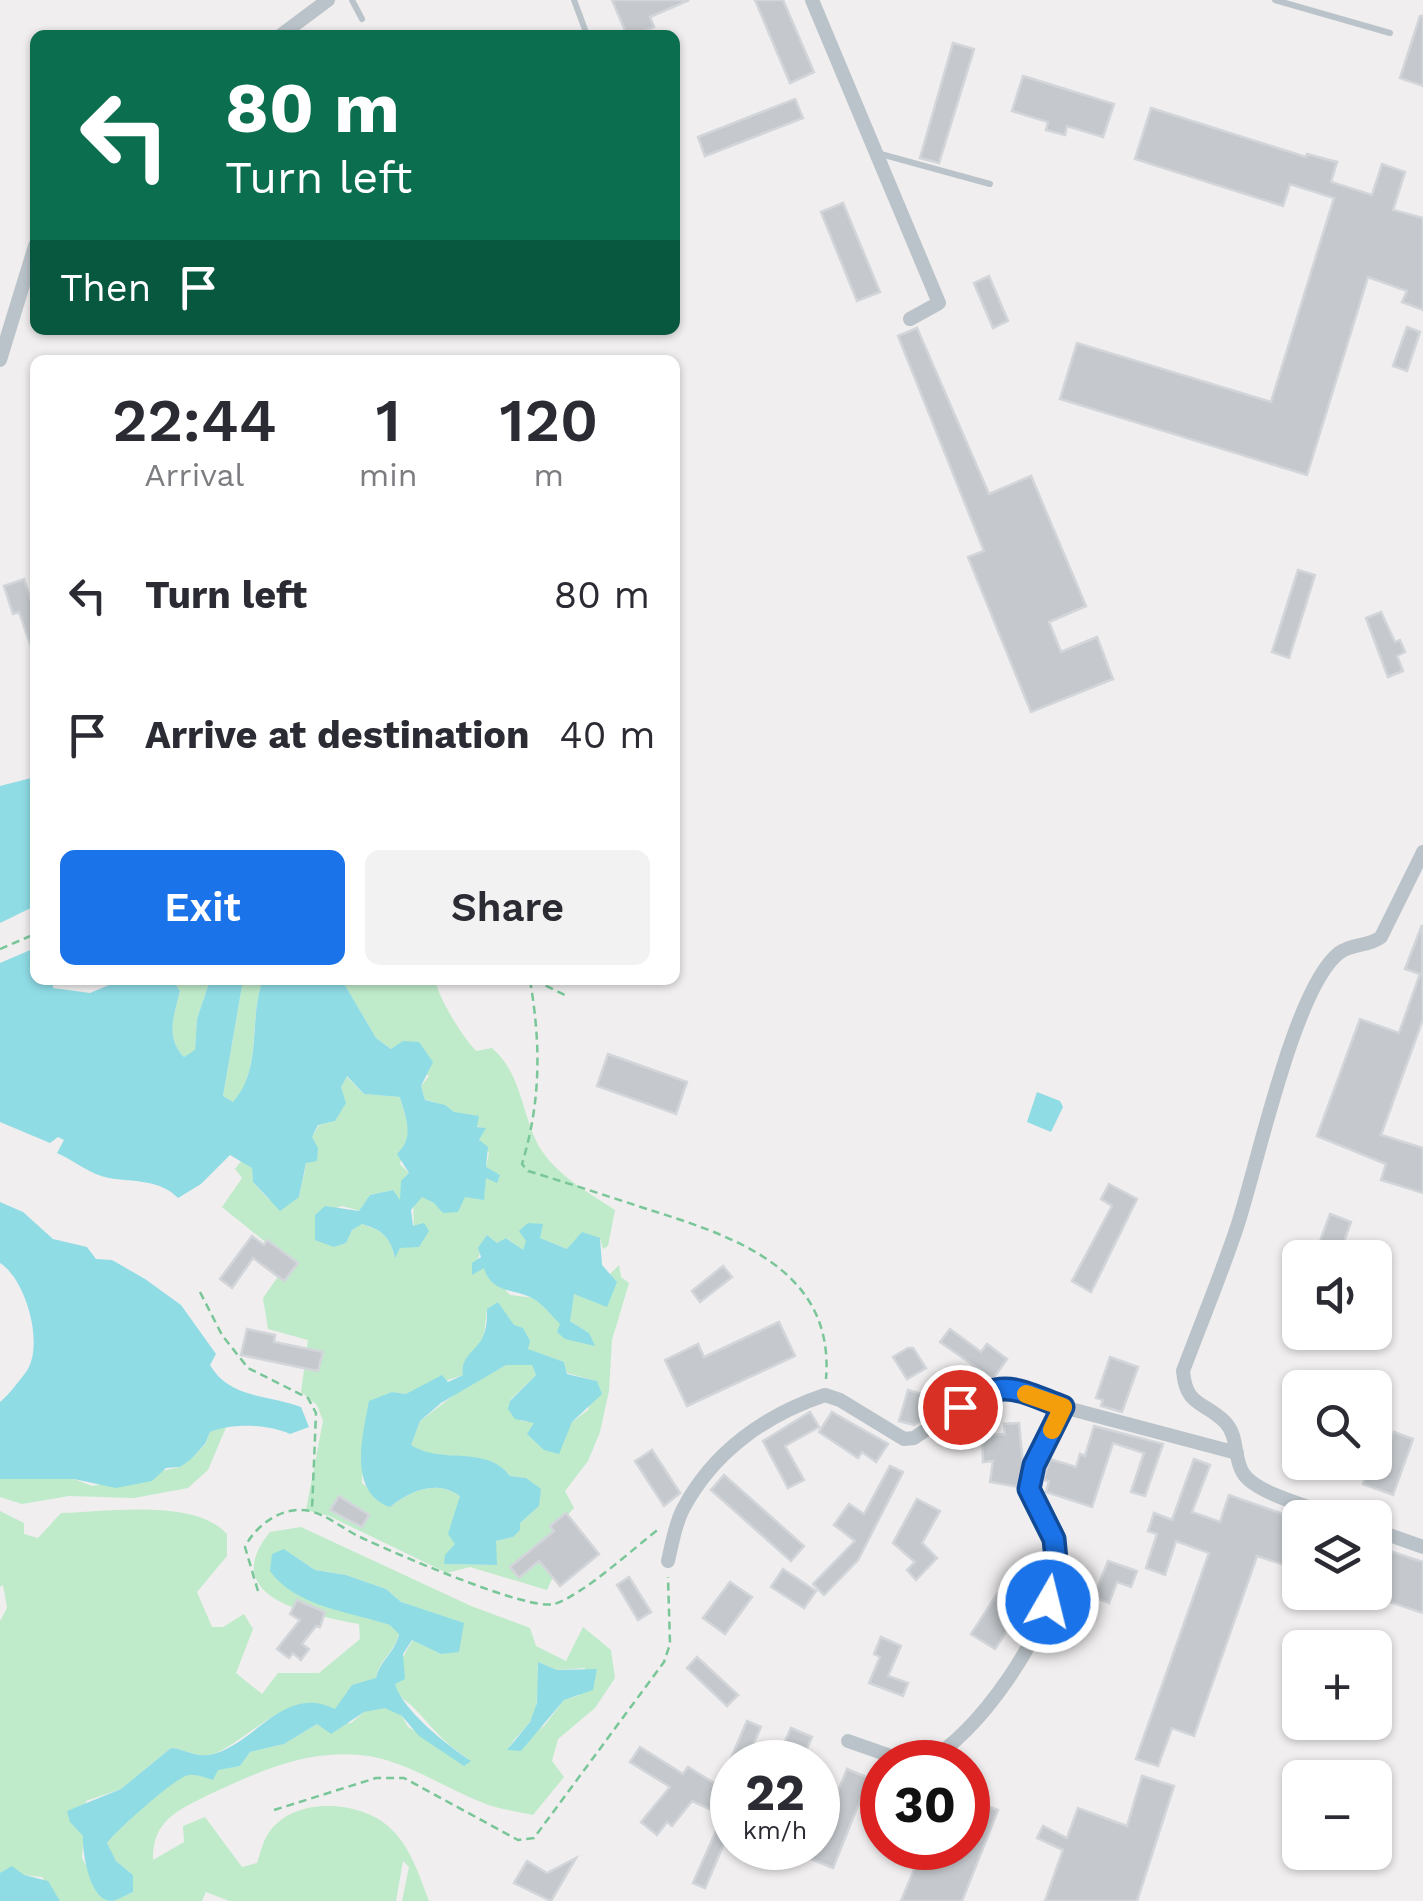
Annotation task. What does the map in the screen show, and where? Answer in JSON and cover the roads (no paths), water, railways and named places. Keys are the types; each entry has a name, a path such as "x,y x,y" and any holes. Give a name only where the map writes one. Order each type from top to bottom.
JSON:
{"street":[{"path":"288,30 328,0"},
{"path":"812,0 938,303 910,319"},
{"path":"0,360 30,262"},
{"path":"1293,1500 1255,1486 1242,1472 1234,1436 1224,1422 1195,1402 1184,1388 1182,1371 1237,1227 1305,1005 1337,954 1353,946 1371,945 1381,937 1423,852"},
{"path":"668,1561 681,1512 708,1472 741,1437 825,1395 904,1439 914,1438 995,1387 1009,1387 1063,1407 1238,1453"},
{"path":"956,1740 1000,1689 1039,1633 1057,1570 1054,1539 1029,1489 1034,1465 1063,1407"},
{"path":"1392,1536 1423,1547"},
{"path":"848,1741 860,1745"}],"lane":[{"path":"352,0 362,19"},
{"path":"574,0 584,30"},
{"path":"1276,0 1390,33"},
{"path":"876,152 990,184"}],"water":[{"path":"30,778 30,908 0,923 0,786"},
{"path":"30,950 30,985 53,985 90,993 109,985 176,985 180,991 173,1034 184,1057 195,1050 197,1019 208,985 242,985 223,1096 233,1102 252,1059 262,985 345,985 376,1038 391,1049 403,1041 419,1042 433,1062 421,1086 425,1100 445,1105 454,1112 479,1116 477,1127 486,1128 479,1140 488,1147 486,1167 500,1175 497,1183 486,1178 484,1200 465,1197 458,1212 443,1213 422,1197 411,1210 413,1226 424,1223 429,1231 419,1247 400,1248 395,1258 384,1235 362,1224 352,1230 346,1243 334,1247 315,1240 315,1215 325,1206 359,1211 370,1195 393,1190 400,1200 401,1181 409,1173 397,1154 407,1134 400,1097 364,1094 347,1076 341,1087 346,1103 335,1121 318,1125 312,1137 318,1148 317,1161 306,1163 299,1197 280,1211 253,1182 252,1168 230,1155 201,1184 178,1198 155,1184 109,1178 89,1171 57,1153 64,1140 58,1137 50,1143 0,1122 0,963"},
{"path":"1037,1092 1060,1101 1063,1107 1051,1132 1027,1122"},
{"path":"0,1202 23,1212 53,1239 87,1247 96,1259 112,1260 181,1305 216,1354 210,1365 218,1376 239,1390 301,1407 309,1427 290,1434 261,1427 219,1429 210,1432 205,1444 180,1467 166,1468 152,1481 116,1488 74,1479 0,1479 0,1402 26,1372 34,1346 25,1298 18,1283 0,1263"},
{"path":"528,1223 543,1224 540,1238 567,1249 582,1232 600,1238 602,1265 617,1282 607,1307 574,1294 570,1321 589,1333 595,1346 565,1339 557,1332 560,1324 540,1303 499,1287 484,1268 472,1275 472,1263 481,1257 478,1248 487,1235 497,1243 506,1238 523,1250 526,1241 519,1231"},
{"path":"498,1302 514,1325 523,1328 530,1341 528,1349 564,1362 567,1374 597,1381 602,1394 572,1422 559,1454 544,1450 527,1434 534,1423 515,1419 508,1409 510,1401 536,1375 532,1365 506,1365 441,1403 420,1421 411,1445 436,1454 489,1460 510,1476 526,1478 541,1489 539,1506 520,1523 520,1530 513,1537 496,1541 497,1565 444,1564 445,1555 455,1544 448,1534 460,1496 433,1488 415,1492 390,1507 377,1500 368,1489 361,1462 369,1401 392,1392 406,1394 442,1375 448,1382 463,1375 464,1363 484,1334 487,1309"},
{"path":"284,1549 315,1570 346,1575 386,1589 401,1602 464,1623 459,1652 441,1654 412,1640 403,1654 405,1679 395,1684 416,1716 471,1761 464,1766 419,1736 402,1716 385,1708 364,1712 331,1734 317,1724 284,1744 250,1752 240,1766 218,1770 213,1780 189,1775 160,1794 107,1843 116,1861 133,1875 133,1892 113,1901 103,1898 88,1873 83,1836 70,1822 67,1811 121,1789 171,1748 209,1755 300,1704 317,1703 335,1709 352,1685 376,1678 394,1646 399,1634 390,1625 325,1607 281,1583 270,1571 272,1554"},
{"path":"538,1662 557,1670 597,1669 593,1690 564,1700 521,1751 507,1750 530,1722 537,1703"},
{"path":"12,1866 24,1875 48,1881 60,1901 0,1901 0,1873"}]}
